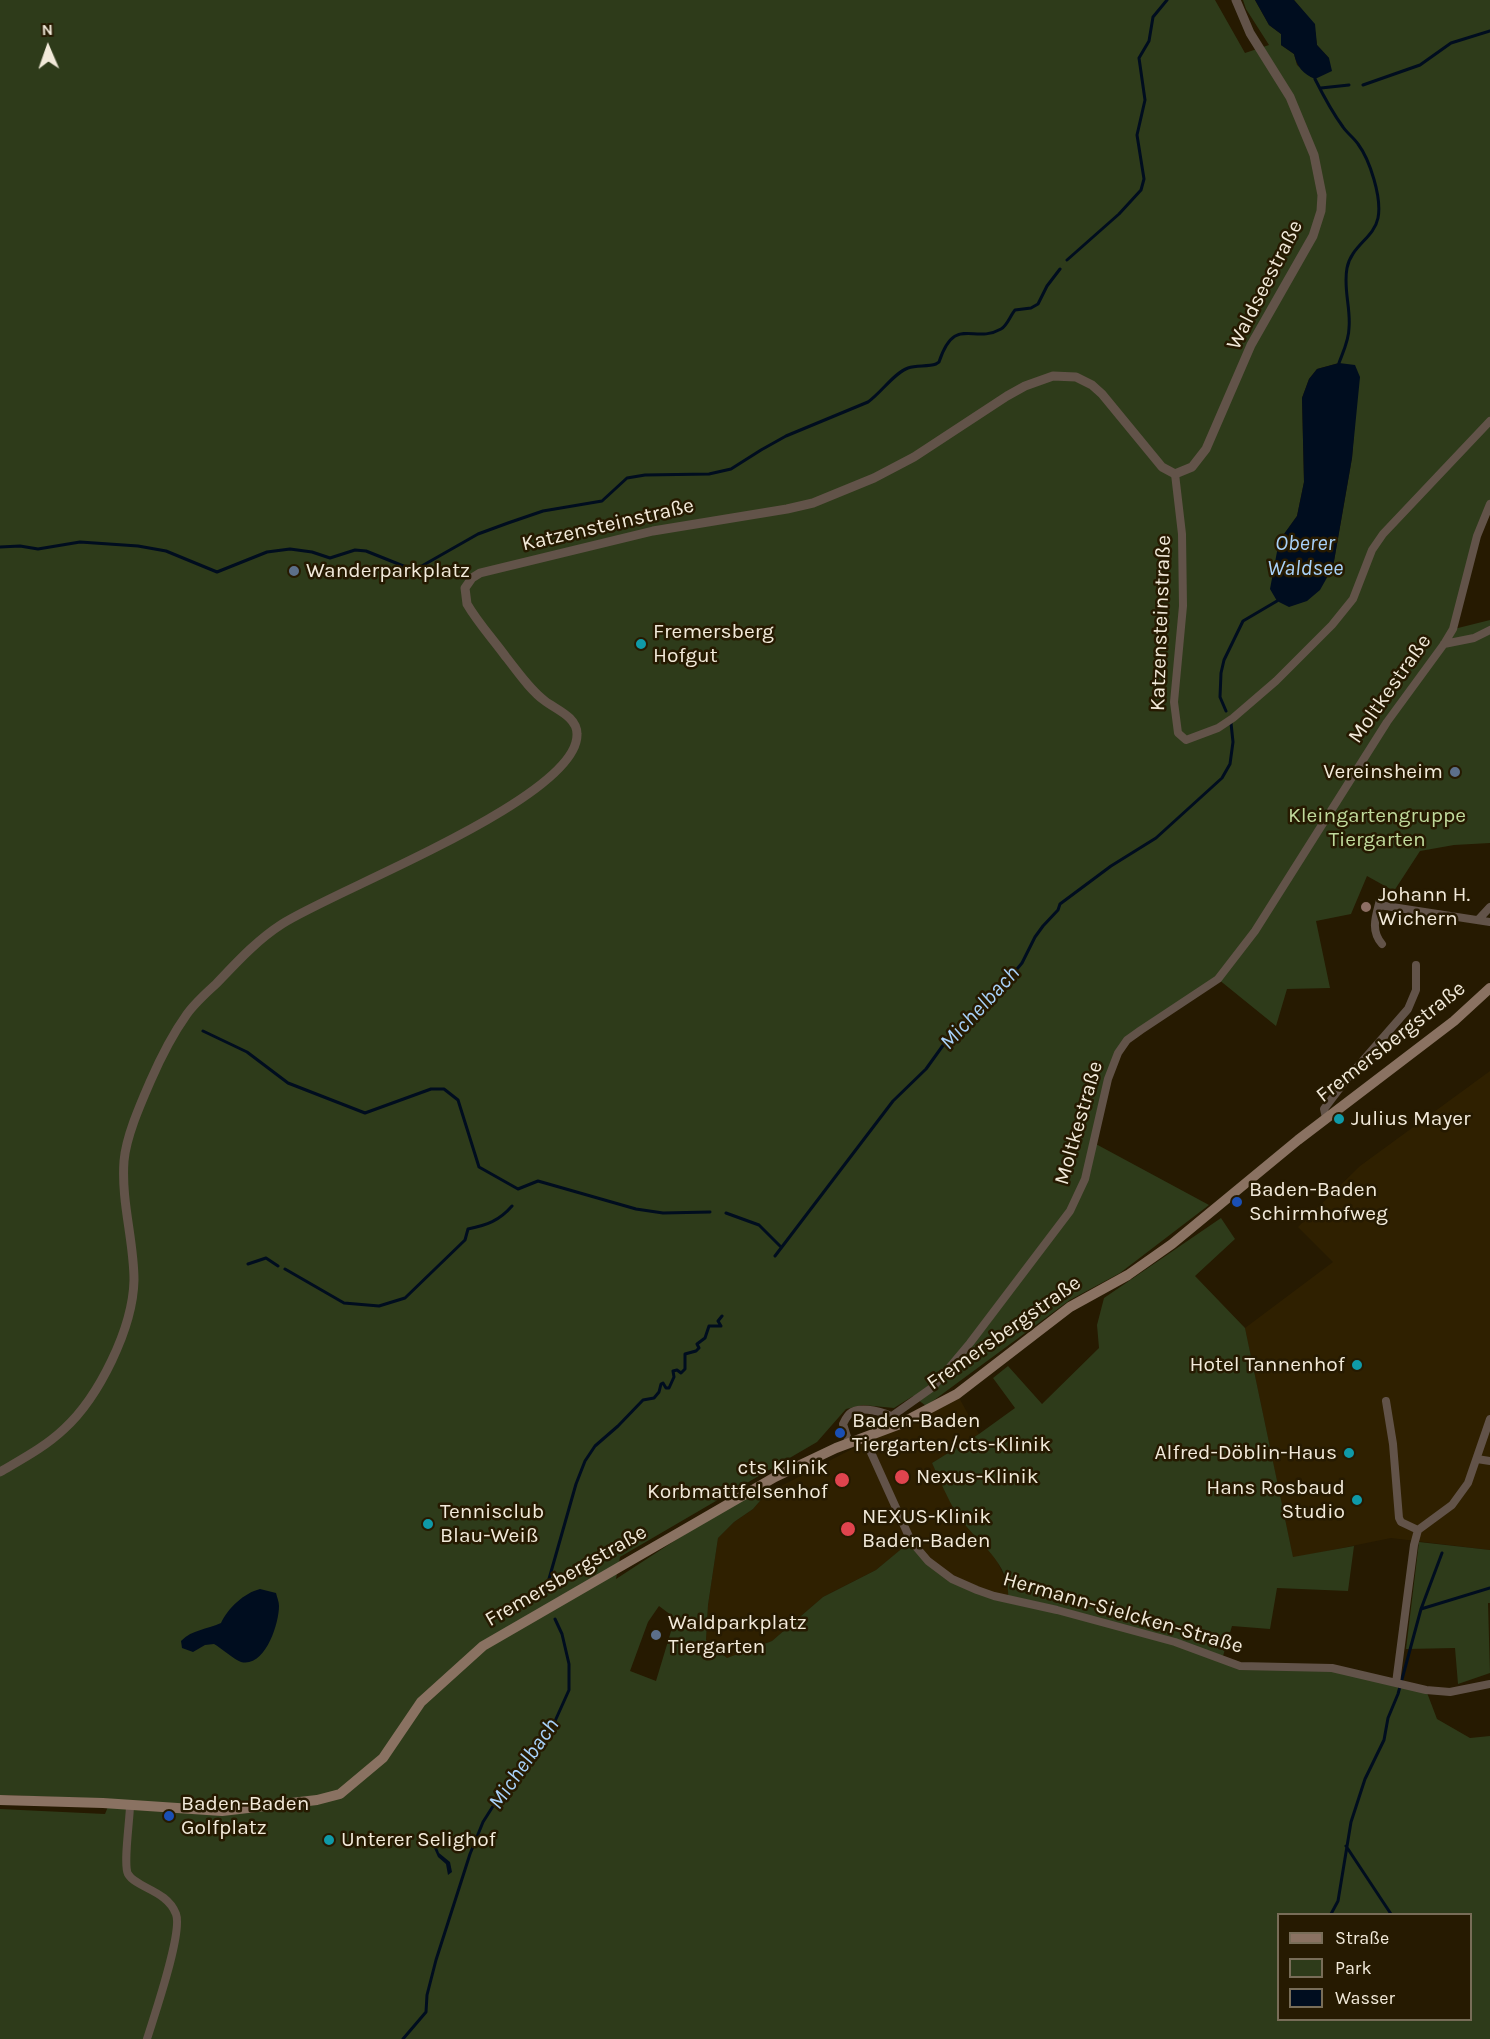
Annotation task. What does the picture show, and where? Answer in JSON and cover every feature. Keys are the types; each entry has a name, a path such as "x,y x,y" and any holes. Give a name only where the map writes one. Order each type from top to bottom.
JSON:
{"main road":[{"name":"Fremersbergstraße","path":"0,1800 21,1799 222,1811 317,1800 340,1794 383,1758 421,1702 483,1647 775,1477 957,1394 1070,1307 1146,1263 1326,1118 1454,1022 1490,988"}],"street":[{"name":"Waldseestraße","path":"1175,474 1192,467 1206,449 1251,345 1313,236 1321,211 1322,195 1314,155 1290,97 1250,33 1236,0"},
{"name":"Katzensteinstraße","path":"0,1472 49,1442 67,1427 86,1405 108,1367 121,1337 132,1301 134,1281 124,1199 124,1159 134,1123 150,1082 166,1048 188,1012 258,941 284,922 455,838 546,782 572,752 577,734 572,720 543,700 529,686 467,604 465,588 472,578 480,573 643,533 813,503 874,478 914,457 1025,386 1061,375 1076,377 1092,385 1102,394 1154,459 1169,472 1175,474 1182,534 1183,606 1174,702 1178,733 1186,740 1218,728 1233,718 1276,681 1332,625 1353,600 1372,550 1383,534 1490,421"},
{"name":"Moltkestraße","path":"896,1420 933,1387 970,1343 1070,1211 1085,1179 1108,1079 1118,1053 1127,1040 1218,979 1255,931 1387,722 1444,644 1453,629 1477,536 1490,504"},
{"path":"1444,644 1474,638 1490,630"},
{"path":"1382,944 1374,931 1380,902 1490,922"},
{"path":"1478,920 1490,907"},
{"path":"1326,1118 1324,1109 1346,1080 1408,1009 1416,990 1416,965"},
{"path":"1386,1401 1393,1444 1399,1518 1401,1522 1418,1530"},
{"path":"849,1443 843,1424 853,1411 867,1410 896,1420"},
{"path":"1400,1684 1414,1545 1418,1530 1452,1505 1468,1484 1490,1419"},
{"name":"Hermann-Sielcken-Straße","path":"864,1437 899,1519 911,1541 928,1561 965,1586 994,1596 1057,1610 1175,1642 1239,1666 1332,1668 1426,1690 1450,1692 1490,1684"},
{"path":"1477,1459 1490,1461"},
{"path":"130,1805 126,1862 128,1873 132,1878 164,1897 176,1913 177,1919 175,1942 147,2039"}],"shaded area":[{"path":"1490,1071 1490,1550 1391,1538 1293,1558 1245,1328 1333,1262 1298,1227 1360,1166"},
{"name":"NEXUS-Klinik Baden-Baden","path":"957,1394 979,1434 932,1463 958,1514 995,1556 1009,1588 1009,1600 952,1579 911,1542 876,1570 823,1597 772,1641 727,1658 706,1640 708,1605 718,1538 734,1522 753,1509 766,1494"}],"green space":[{"name":"Kleingartengruppe Tiergarten","path":"0,0 1215,0 1245,53 1269,45 1246,9 1243,0 1255,0 1269,25 1281,34 1281,45 1294,54 1297,65 1311,77 1329,58 1317,45 1314,24 1294,0 1490,0 1490,504 1454,629 1490,620 1490,843 1454,845 1420,851 1394,891 1367,876 1351,914 1316,921 1330,988 1287,989 1276,1026 1218,979 1127,1040 1118,1053 1094,1143 1209,1205 1120,1273 1070,1300 926,1406 913,1396 894,1408 863,1405 846,1409 817,1442 620,1557 616,1579 760,1485 766,1494 753,1509 734,1522 718,1538 708,1605 706,1640 727,1658 772,1641 823,1597 876,1570 911,1541 940,1570 1008,1600 1008,1587 998,1563 957,1514 932,1463 1015,1408 993,1378 1008,1366 1042,1404 1099,1348 1097,1325 1104,1298 1221,1218 1235,1239 1195,1276 1245,1328 1293,1557 1354,1546 1348,1591 1277,1588 1270,1629 1232,1626 1223,1656 1203,1649 1229,1663 1312,1666 1426,1690 1437,1719 1470,1738 1490,1736 1490,2039 0,2039 0,1809 105,1814 111,1799 0,1795","holes":["1339,363 1355,418 1352,458 1333,567 1279,541 1297,516 1304,482 1302,398 1309,379 1317,369","659,1606 675,1618 656,1681 630,1671 648,1622"]},
{"path":"1419,1542 1490,1550 1490,1603 1488,1603 1490,1673 1458,1684 1455,1648 1406,1649"}],"water":[{"path":"1255,0 1294,0 1315,24 1317,45 1329,58 1332,71 1315,79 1307,75 1297,63 1294,54 1281,45 1281,34 1269,25"},
{"name":"Oberer Waldsee","path":"1339,363 1355,365 1360,377 1352,458 1333,567 1320,590 1307,601 1289,607 1277,601 1270,589 1279,541 1297,516 1304,482 1302,398 1309,379 1317,369"},
{"path":"260,1589 276,1593 279,1606 269,1643 257,1658 250,1662 241,1662 214,1644 205,1645 193,1652 182,1648 181,1641 186,1637 221,1623 237,1602"},
{"path":"433,1837 439,1853 450,1862 452,1872 448,1875 446,1864 438,1857 430,1839"}],"waterway":[{"path":"1067,260 1119,214 1141,190 1144,179 1137,135 1145,100 1139,58 1149,41 1153,17 1167,0"},
{"path":"1363,85 1420,65 1451,43 1490,31"},
{"name":"Michelbach","path":"1315,79 1339,121 1367,160 1374,180 1379,210 1376,225 1349,260 1346,283 1349,332 1339,363"},
{"path":"1321,88 1349,85"},
{"path":"0,547 20,546 38,549 80,542 138,546 166,551 217,572 267,552 290,549 312,552 330,558 355,550 366,551 412,569 420,567 478,534 508,523 543,511 602,501 627,478 645,475 709,474 731,469 786,436 868,402 903,371 911,367 936,364 945,347 958,335 991,333 1001,329 1015,310 1031,308 1038,304 1047,286 1060,269"},
{"name":"Michelbach","path":"1226,711 1220,697 1224,660 1243,621 1277,601"},
{"name":"Michelbach","path":"775,1256 893,1101 926,1069 944,1044 968,1018 991,1000 1022,963 1035,937 1058,910 1060,904 1111,866 1156,838 1222,778 1230,764 1233,742 1231,723"},
{"path":"203,1031 247,1052 288,1083 365,1113 431,1089 444,1089 458,1100 479,1167 518,1189 538,1181 636,1209 663,1213 710,1212"},
{"path":"285,1269 344,1303 379,1306 405,1298 465,1240 468,1229 492,1222 512,1206"},
{"path":"726,1213 759,1225 781,1247"},
{"path":"248,1264 266,1258 278,1266"},
{"name":"Michelbach","path":"545,1593 576,1484 585,1461 595,1446 643,1400 654,1398 661,1384 669,1388 674,1377 673,1371 677,1370 681,1373 685,1369 685,1354 699,1348 697,1344 705,1338 709,1326 721,1326 718,1321 722,1316"},
{"path":"1332,1913 1338,1901 1351,1822 1365,1779 1384,1740 1388,1718 1398,1694 1421,1609 1442,1553"},
{"path":"1421,1609 1490,1588"},
{"name":"Michelbach","path":"403,2039 426,2012 427,1995 436,1960 470,1854 483,1822 502,1792 551,1730 569,1690 569,1664 562,1634 555,1619"},
{"path":"1346,1846 1390,1913"}],"place":[{"name":"Wanderparkplatz","path":"294,571"},
{"name":"Fremersberg Hofgut","path":"641,644"},
{"name":"Vereinsheim","path":"1455,772"},
{"name":"Johann H. Wichern","path":"1366,907"},
{"name":"Julius Mayer","path":"1339,1119"},
{"name":"Baden-Baden Schirmhofweg","path":"1237,1202"},
{"name":"Hotel Tannenhof","path":"1357,1365"},
{"name":"Baden-Baden Tiergarten/cts-Klinik","path":"840,1433"},
{"name":"Alfred-Döblin-Haus","path":"1349,1453"},
{"name":"Nexus-Klinik","path":"902,1477"},
{"name":"cts Klinik Korbmattfelsenhof","path":"842,1480"},
{"name":"Hans Rosbaud Studio","path":"1357,1500"},
{"name":"Tennisclub Blau-Weiß","path":"428,1524"},
{"name":"NEXUS-Klinik Baden-Baden","path":"848,1529"},
{"name":"Waldparkplatz Tiergarten","path":"656,1635"},
{"name":"Baden-Baden Golfplatz","path":"169,1816"},
{"name":"Unterer Selighof","path":"329,1840"}]}
